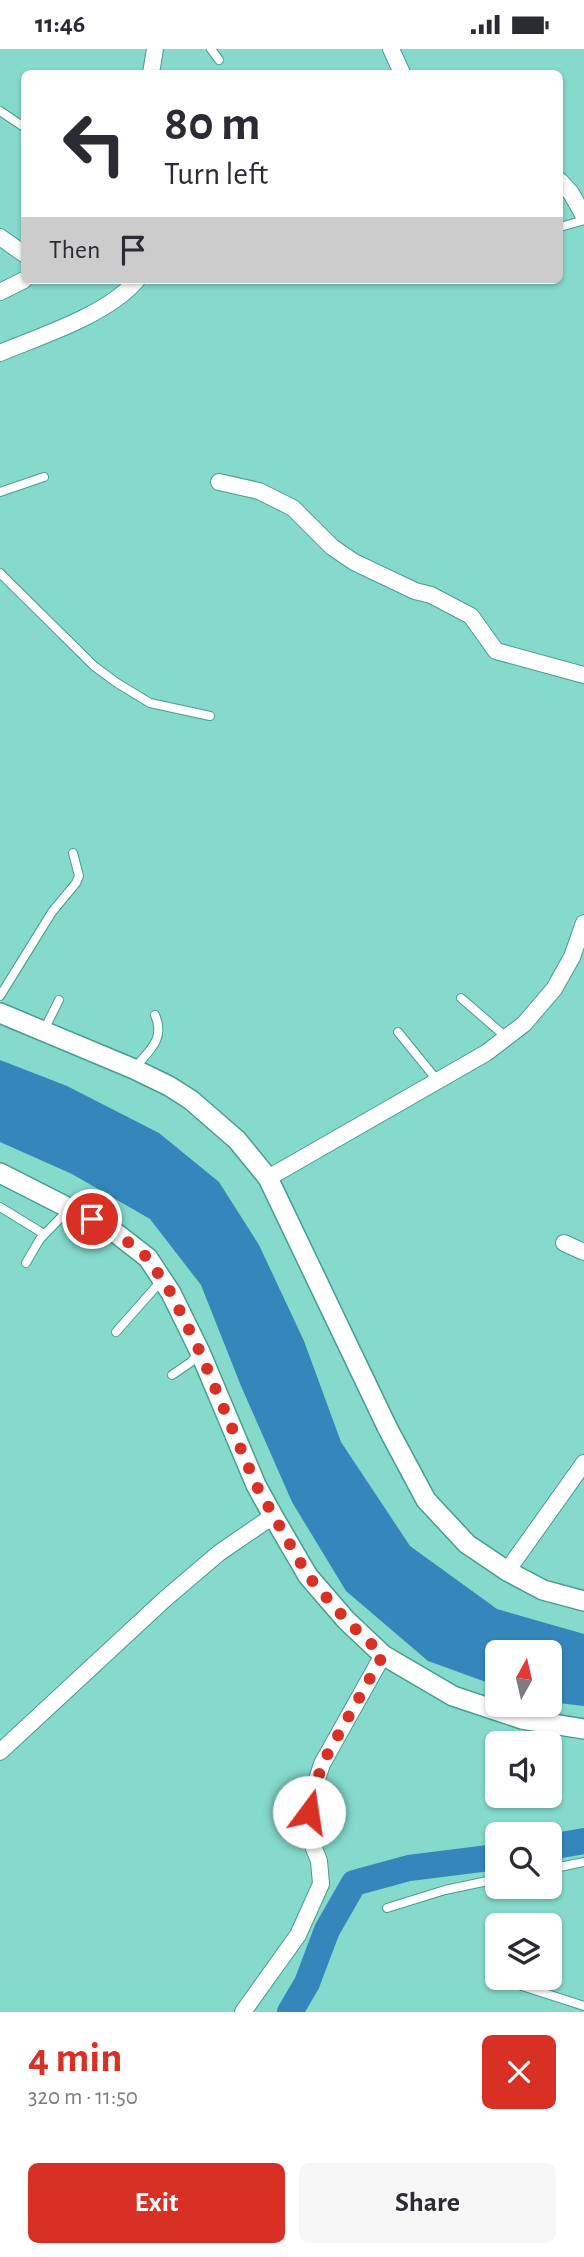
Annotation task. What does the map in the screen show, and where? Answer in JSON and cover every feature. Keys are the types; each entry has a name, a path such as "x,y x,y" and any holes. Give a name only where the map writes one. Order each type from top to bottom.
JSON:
{"street":[{"path":"152,70 155,49"},
{"path":"391,49 401,70"},
{"path":"563,184 571,193 584,218"},
{"path":"0,237 21,252"},
{"path":"0,292 21,282"},
{"path":"0,353 97,311 127,292 134,284"},
{"path":"219,482 259,491 293,508 332,547 354,562 471,616 495,651 584,675"},
{"path":"268,1178 486,1053 524,1024 554,989 580,945 584,923"},
{"path":"0,1013 169,1086 191,1100 237,1140 268,1178 383,1418 426,1500 467,1544 507,1571 544,1590 584,1601"},
{"path":"0,1173 113,1230 148,1258 171,1293 200,1352 256,1485 308,1576 346,1620 383,1655 453,1696 522,1719 584,1729"},
{"path":"564,1243 584,1252"},
{"path":"507,1571 584,1463"},
{"path":"0,1752 165,1599 219,1553 273,1516"},
{"path":"243,2012 298,1935 320,1884 319,1861 309,1828 313,1791 322,1764 383,1655"}],"lane":[{"path":"211,49 219,60"},
{"path":"0,111 21,125"},
{"path":"563,226 584,218"},
{"path":"0,492 44,477"},
{"path":"0,573 94,666 117,683 150,703 210,716"},
{"path":"0,996 52,912 76,883 79,876 73,853"},
{"path":"461,998 506,1037"},
{"path":"43,1032 59,1000"},
{"path":"134,1069 159,1037 155,1015"},
{"path":"398,1032 437,1080"},
{"path":"0,1207 44,1234"},
{"path":"26,1263 44,1234 71,1208"},
{"path":"116,1332 162,1280"},
{"path":"172,1374 191,1362 200,1352"},
{"path":"562,1867 584,1863"},
{"path":"387,1908 444,1890 485,1881"},
{"path":"534,1990 584,2006"}],"water":[{"path":"0,1060 67,1086 159,1133 219,1182 259,1245 304,1341 341,1442 410,1546 497,1609 584,1634 584,1706 562,1703 562,1640 485,1640 485,1682 428,1661 346,1591 292,1502 241,1386 201,1285 150,1219 72,1174 0,1142"}],"waterway":[{"path":"562,1845 584,1841"},
{"path":"290,2012 307,1983 327,1930 354,1883 409,1868 485,1858"}],"route":[{"path":"92,1219 113,1230 148,1258 171,1293 200,1352 256,1485 308,1576 346,1620 383,1655 322,1764 309,1812"}]}
